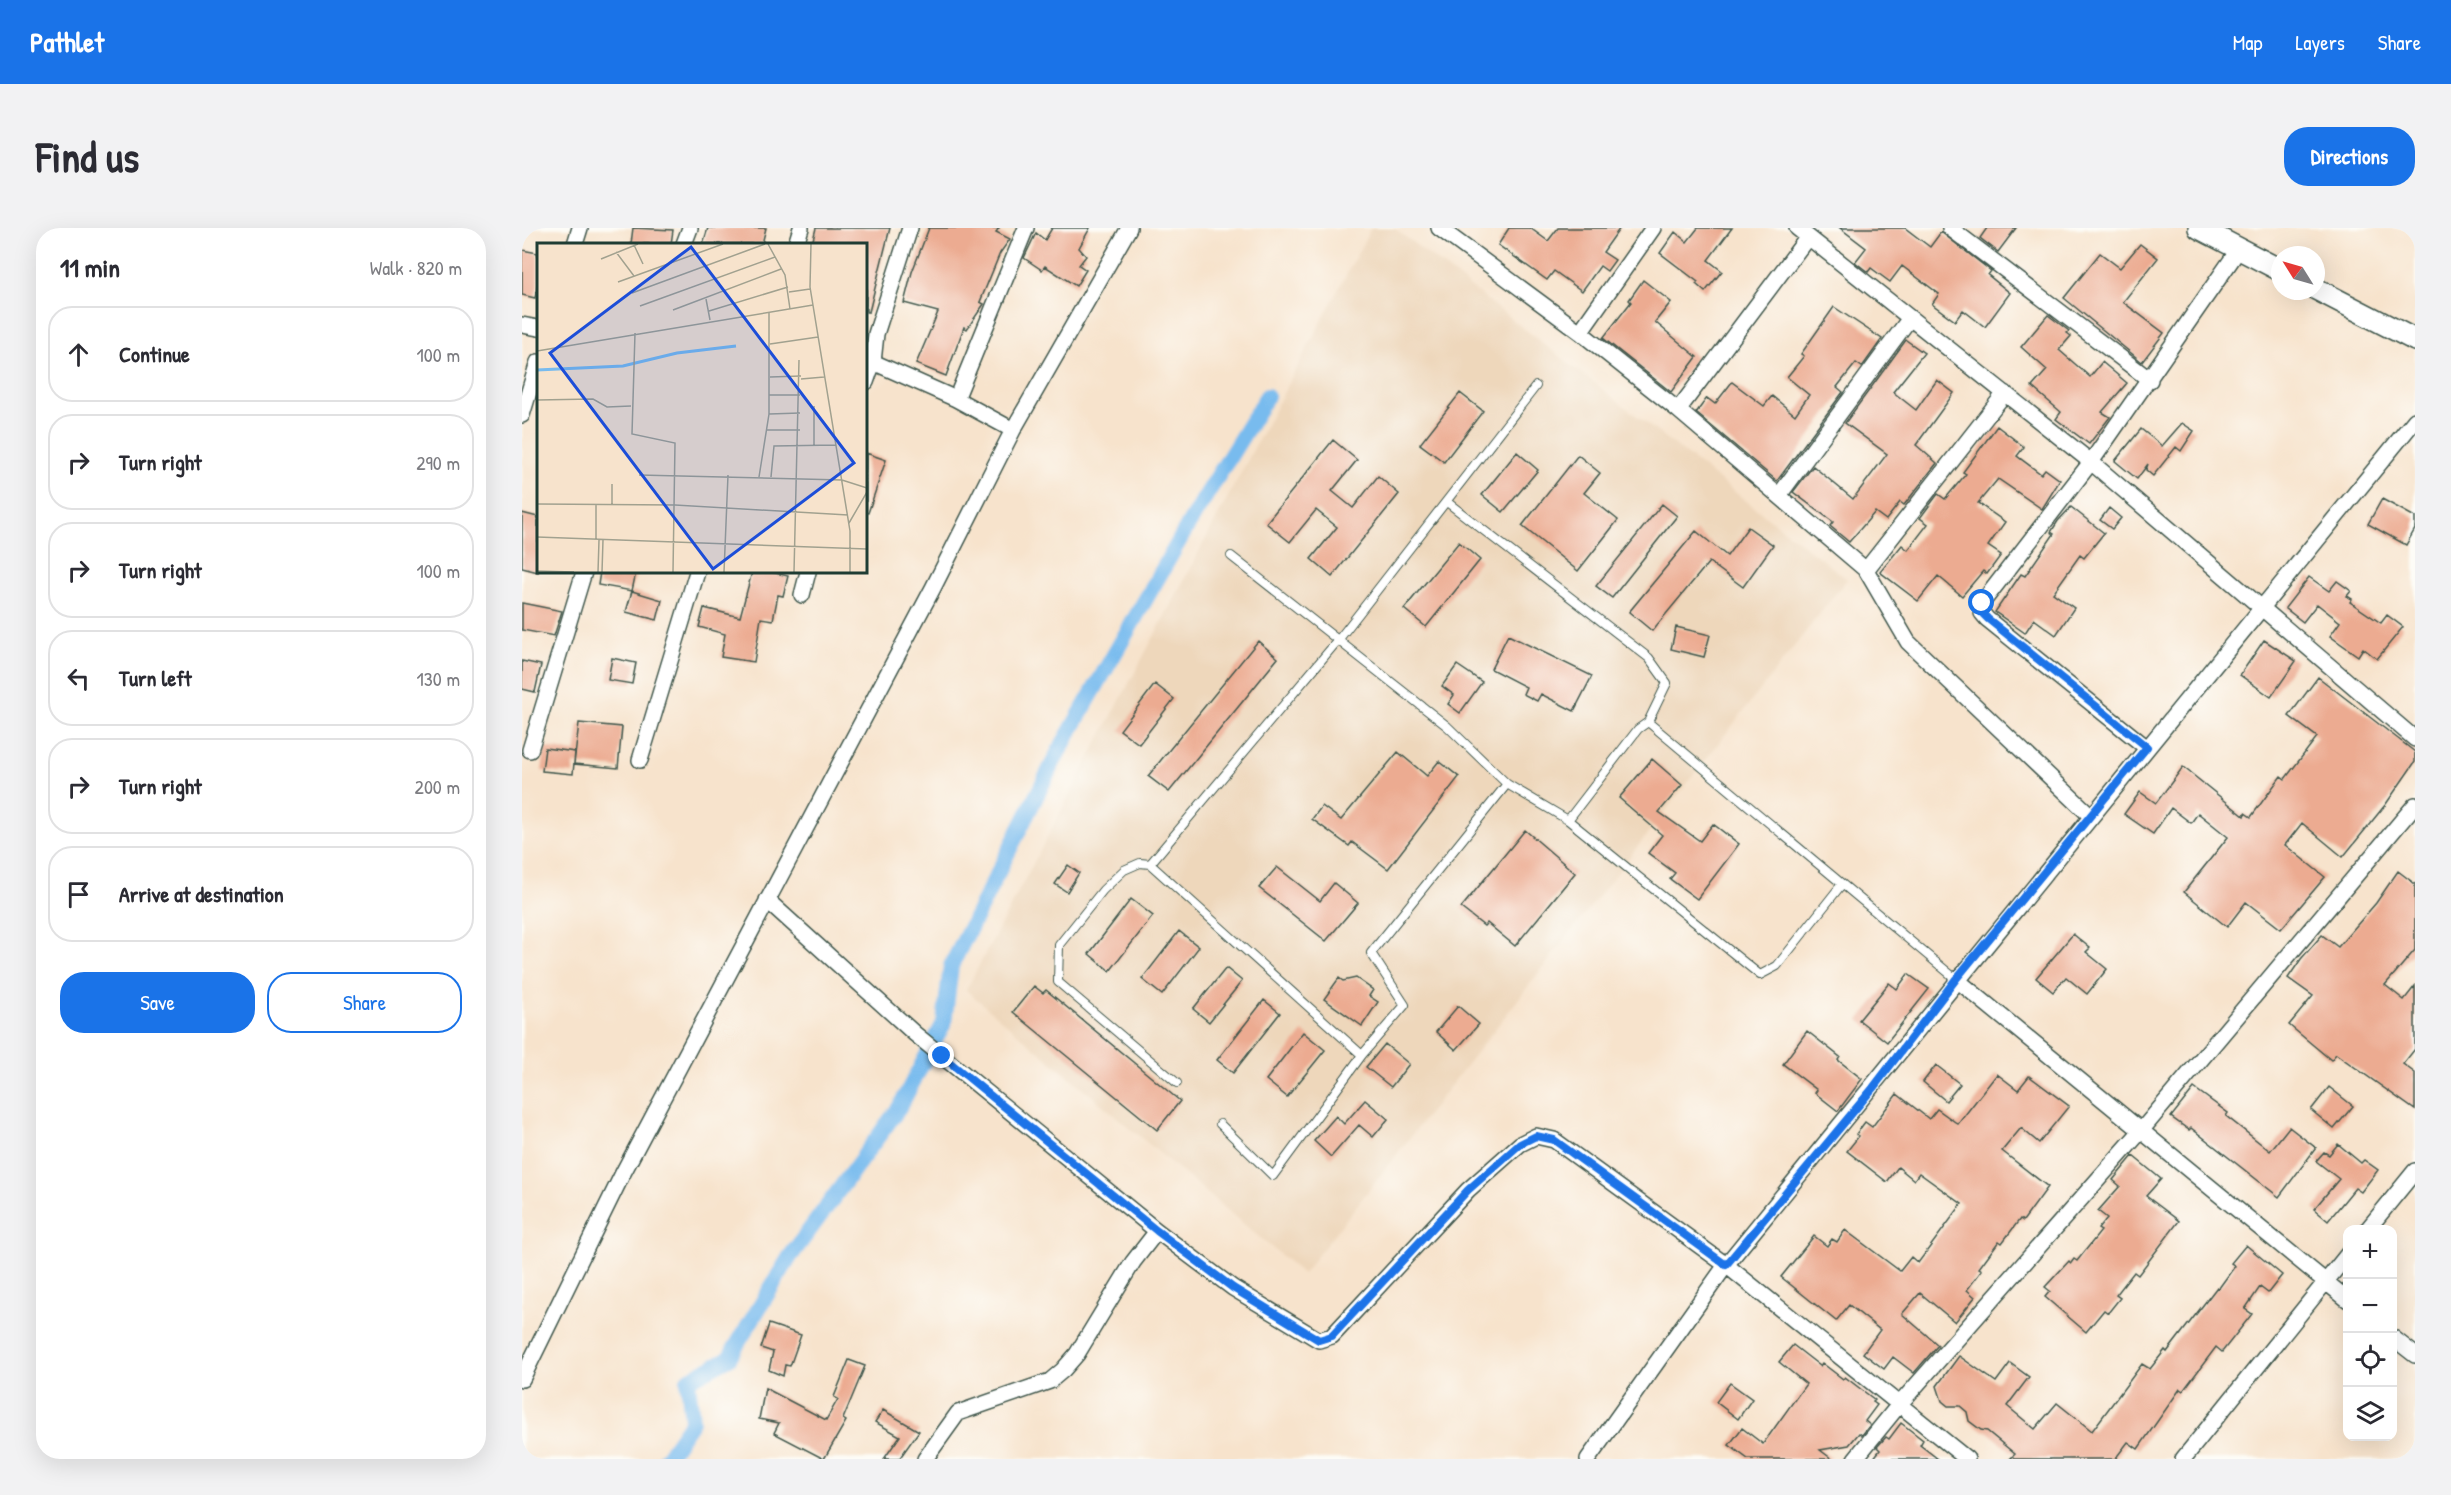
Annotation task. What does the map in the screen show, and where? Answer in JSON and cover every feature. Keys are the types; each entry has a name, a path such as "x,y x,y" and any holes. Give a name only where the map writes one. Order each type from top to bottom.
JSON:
{"street":[{"path":"575,243 580,228"},
{"path":"684,243 690,228"},
{"path":"796,243 801,228"},
{"path":"867,379 873,362 876,334 910,228"},
{"path":"956,399 1026,228"},
{"path":"522,1379 623,1173 933,588 1013,430 1129,228"},
{"path":"1439,228 1580,332 1678,410 1780,494 1866,570 1908,642 2091,816"},
{"path":"1580,332 1653,228"},
{"path":"1950,228 2150,380"},
{"path":"2199,228 2271,265"},
{"path":"1678,410 1802,232 2091,462 2415,739"},
{"path":"2147,747 1982,613 1982,603 2091,462 2239,249"},
{"path":"2325,294 2415,340"},
{"path":"1780,494 1910,318"},
{"path":"522,325 537,328"},
{"path":"873,362 956,399 1013,430"},
{"path":"522,415 537,365"},
{"path":"1866,570 2005,393"},
{"path":"1588,1459 1726,1265 1866,1096 1956,979 2263,609 2415,420"},
{"path":"530,750 584,573"},
{"path":"640,760 697,573"},
{"path":"802,595 808,573"},
{"path":"1855,1459 1898,1406 2140,1132 2415,805"},
{"path":"767,900 915,1034 1157,1231 1233,1288 1319,1340 1332,1336 1468,1190 1520,1144 1536,1136 1554,1140 1726,1265 1898,1406 1967,1459"},
{"path":"1956,979 2140,1132 2343,1296"},
{"path":"2371,1225 2415,1171"},
{"path":"925,1459 958,1413 1050,1381 1063,1370 1077,1354 1133,1262 1157,1231"},
{"path":"2183,1459 2343,1260"},
{"path":"2397,1341 2415,1356"}],"lane":[{"path":"1150,864 1339,639 1536,386"},
{"path":"1447,502 1649,658 1667,683 1648,722 1638,729 1568,820"},
{"path":"1231,556 1447,726 1507,784 1568,820 1760,975 1777,966 1842,884"},
{"path":"1648,722 1956,979"},
{"path":"1220,1124 1273,1176 1362,1055 1405,1005 1371,953 1507,784"},
{"path":"1177,1083 1058,982 1059,945 1103,890 1124,870 1140,863 1150,864 1362,1055"}],"shaded area":[{"path":"1371,228 1394,228 1847,579 1303,1274 966,990"}],"building":[{"path":"633,228 673,230 671,243 631,243"},
{"path":"708,228 766,228 762,243 703,243"},
{"path":"816,228 890,228 869,312 867,312 867,243 812,243"},
{"path":"929,228 999,228 996,232 1010,239 1000,253 980,302 984,304 967,329 964,327 946,376 916,364 938,312 904,303 912,272"},
{"path":"1052,228 1090,228 1079,248 1086,256 1079,265 1086,270 1076,286 1045,266 1042,270 1024,258 1036,233 1045,240"},
{"path":"1509,228 1530,228 1548,241 1558,228 1620,228 1603,252 1615,260 1607,271 1600,266 1582,291 1554,271 1547,280 1498,245"},
{"path":"1698,228 1732,228 1708,260 1722,271 1705,292 1696,284 1698,282 1660,253 1675,232 1687,242"},
{"path":"1840,228 1905,228 1930,247 1941,232 1991,271 1988,275 2010,293 1985,327 1963,310 1955,321 1932,304 1939,294 1902,266 1890,282 1871,268 1868,272 1855,262 1866,248"},
{"path":"1987,228 2016,228 1998,252 1980,238"},
{"path":"2140,244 2158,258 2123,302 2164,333 2142,362 2064,298 2100,253 2120,268"},
{"path":"522,250 537,253 537,289 535,298 522,295"},
{"path":"1643,280 1671,302 1655,322 1697,357 1671,392 1603,338 1631,302 1629,300"},
{"path":"1834,307 1882,339 1862,367 1856,363 1837,387 1843,392 1777,481 1696,413 1707,398 1715,404 1732,382 1764,406 1772,396 1795,415 1809,395 1787,377 1804,356 1801,354"},
{"path":"2048,315 2069,331 2067,333 2071,336 2059,350 2090,377 2102,362 2127,383 2102,412 2110,417 2089,444 2056,419 2061,412 2032,387 2047,370 2021,347"},
{"path":"1906,340 1924,353 1893,392 1916,410 1937,380 1954,393 1916,445 1937,463 1904,505 1900,502 1886,520 1875,512 1849,542 1830,526 1833,522 1793,492 1813,466 1853,499 1887,454 1845,423"},
{"path":"1460,393 1483,411 1444,462 1420,444"},
{"path":"2182,423 2194,431 2181,451 2176,447 2153,476 2146,470 2148,464 2137,479 2115,461 2141,429 2162,446"},
{"path":"1997,426 2024,447 2017,456 2041,474 2045,469 2060,480 2042,509 1998,479 1978,503 2005,522 1988,546 2001,555 1987,574 1983,571 1962,596 1938,576 1918,601 1880,572 1902,545 1908,550 1928,524 1920,518 1938,494 1945,499 1966,474 1963,472"},
{"path":"1333,440 1357,460 1332,491 1353,508 1378,476 1399,494 1332,577 1311,559 1337,527 1316,510 1290,542 1266,523"},
{"path":"1517,452 1538,470 1503,512 1482,495"},
{"path":"867,453 886,460 867,513"},
{"path":"1578,455 1600,473 1584,493 1618,520 1578,571 1522,526"},
{"path":"2382,499 2415,517 2415,529 2406,545 2368,524"},
{"path":"1662,504 1677,516 1612,598 1596,586"},
{"path":"2071,507 2104,533 2084,558 2080,555 2053,593 2074,608 2056,635 2034,619 2025,633 1995,612 2021,574 2025,576 2054,534 2051,532 2058,521"},
{"path":"2109,508 2121,518 2112,529 2100,520"},
{"path":"522,513 537,517 537,572 522,568"},
{"path":"1748,527 1773,545 1743,587 1709,562 1652,631 1629,612 1696,531 1727,556"},
{"path":"1459,542 1480,560 1426,627 1404,609"},
{"path":"600,573 636,573 632,591 598,585"},
{"path":"752,573 776,573 788,576 783,596 778,595 773,620 761,618 754,662 721,657 725,634 699,627 704,608 740,617"},
{"path":"2309,577 2329,591 2337,581 2351,591 2347,596 2352,599 2350,602 2381,623 2387,615 2403,627 2377,659 2363,648 2358,656 2330,636 2340,622 2317,604 2303,622 2285,608"},
{"path":"632,591 662,600 657,620 626,612"},
{"path":"522,603 562,611 554,636 522,630"},
{"path":"1676,627 1710,635 1704,657 1671,649"},
{"path":"1508,635 1592,676 1574,711 1541,694 1537,701 1523,694 1526,687 1491,669"},
{"path":"2264,640 2296,661 2271,697 2240,675"},
{"path":"1258,641 1278,658 1169,792 1148,776"},
{"path":"612,658 636,663 632,684 608,680"},
{"path":"522,661 541,665 535,692 522,689"},
{"path":"1457,665 1482,682 1460,713 1448,704 1454,695 1442,686"},
{"path":"2318,677 2415,752 2415,762 2386,804 2343,857 2302,823 2285,845 2325,877 2281,929 2246,902 2227,927 2184,892 2228,837 2198,813 2191,823 2171,808 2153,834 2124,814 2140,792 2156,803 2183,767 2244,816 2245,813 2251,817 2281,776 2285,779 2317,737 2289,716"},
{"path":"1155,684 1174,699 1139,744 1120,730"},
{"path":"579,723 622,727 618,768 574,764"},
{"path":"545,748 575,752 573,774 542,771"},
{"path":"1398,752 1427,776 1439,761 1459,777 1388,869 1352,842 1349,846 1312,819 1322,806 1341,820"},
{"path":"1652,759 1682,785 1659,812 1700,841 1713,824 1739,844 1697,899 1670,879 1675,873 1648,853 1662,835 1619,798"},
{"path":"1525,830 1575,873 1515,946 1487,923 1484,926 1461,908"},
{"path":"1068,865 1079,873 1067,892 1055,884"},
{"path":"1277,867 1320,901 1334,883 1358,903 1326,941 1259,888"},
{"path":"2398,871 2415,884 2415,950 2385,985 2404,1000 2415,986 2415,1049 2403,1064 2415,1073 2415,1110 2336,1054 2331,1060 2289,1025 2313,996 2288,978 2301,959 2322,935 2338,947 2376,903"},
{"path":"1131,899 1153,916 1110,971 1089,954"},
{"path":"1179,931 1199,947 1162,995 1142,979"},
{"path":"2073,934 2090,948 2086,952 2107,969 2087,994 2066,977 2053,992 2036,978"},
{"path":"1226,968 1242,981 1209,1022 1193,1009"},
{"path":"1908,974 1929,989 1887,1042 1859,1020 1889,983 1897,989"},
{"path":"1339,978 1343,981 1356,978 1373,990 1369,996 1378,1002 1362,1026 1324,999"},
{"path":"1034,986 1043,993 1046,990 1180,1101 1157,1130 1013,1012"},
{"path":"1264,1000 1280,1013 1233,1073 1217,1060"},
{"path":"1458,1006 1479,1024 1456,1050 1436,1032"},
{"path":"1807,1031 1840,1057 1838,1060 1862,1079 1838,1111 1815,1093 1817,1090 1783,1064"},
{"path":"1303,1032 1325,1050 1287,1097 1266,1080"},
{"path":"1385,1044 1409,1064 1391,1087 1366,1067"},
{"path":"1936,1065 1960,1084 1946,1101 1923,1082"},
{"path":"1997,1074 2018,1090 2029,1076 2069,1106 2039,1143 2021,1128 2002,1151 2048,1187 2023,1221 2020,1219 2002,1243 1999,1241 1979,1268 1982,1270 1967,1290 1975,1297 1955,1322 1920,1293 1902,1314 1938,1345 1914,1373 1893,1357 1884,1369 1863,1353 1880,1330 1849,1305 1836,1321 1781,1277 1814,1236 1827,1246 1832,1239 1837,1242 1845,1230 1900,1271 1911,1257 1918,1263 1962,1204 1919,1173 1914,1180 1898,1167 1887,1182 1847,1151 1859,1136 1856,1134 1865,1122 1872,1127 1897,1094 1929,1119 1937,1109 1958,1124"},
{"path":"2329,1087 2353,1106 2334,1129 2311,1110"},
{"path":"2194,1088 2228,1113 2226,1116 2270,1151 2289,1127 2316,1148 2279,1197 2191,1128 2189,1130 2171,1117"},
{"path":"1365,1100 1388,1119 1373,1137 1359,1125 1331,1157 1314,1141 1336,1116 1344,1124"},
{"path":"2338,1144 2361,1163 2364,1160 2378,1170 2361,1192 2355,1188 2328,1221 2314,1209 2339,1179 2316,1161 2324,1152 2329,1155"},
{"path":"2133,1156 2161,1179 2146,1196 2179,1221 2138,1275 2134,1272 2116,1295 2120,1298 2108,1313 2104,1310 2086,1332 2045,1297 2050,1291 2045,1287 2069,1261 2071,1263 2074,1259 2077,1261 2101,1231 2098,1229 2107,1218 2098,1211 2120,1186 2113,1180"},
{"path":"2246,1245 2282,1275 2268,1293 2260,1287 2245,1309 2252,1314 2222,1352 2216,1347 2183,1391 2180,1389 2138,1449 2128,1442 2115,1459 2010,1459 2015,1454 1987,1431 1981,1430 1969,1421 1967,1412 1960,1406 1948,1406 1942,1401 1937,1386 1959,1356 1996,1382 2010,1363 2029,1377 2007,1406 2035,1429 2057,1403 2092,1431 2142,1364 2150,1369 2165,1350 2167,1352 2217,1287 2219,1288 2235,1266 2231,1263"},
{"path":"769,1324 801,1335 790,1366 785,1365 783,1376 769,1370 773,1352 761,1348"},
{"path":"1793,1345 1820,1366 1822,1363 1843,1379 1845,1377 1875,1400 1873,1402 1877,1405 1865,1421 1870,1425 1849,1445 1820,1450 1832,1459 1748,1459 1729,1445 1742,1428 1763,1444 1806,1384 1779,1362"},
{"path":"849,1360 865,1366 843,1419 846,1421 824,1459 774,1433 779,1423 759,1419 765,1388 826,1420 838,1399 834,1397"},
{"path":"1730,1383 1752,1399 1738,1419 1716,1402"},
{"path":"883,1410 919,1431 899,1459 884,1459 900,1436 875,1422"},
{"path":"1901,1423 1923,1440 1920,1445 1938,1459 1873,1459 1880,1450 1877,1447 1886,1437 1889,1439"}],"waterway":[{"path":"666,1459 692,1421 688,1380 729,1358 789,1258 899,1108 944,1023 951,966 1059,751 1191,520 1267,396"}],"route":[{"path":"942,1056 1157,1231 1233,1288 1319,1340 1332,1336 1411,1254 1468,1190 1520,1144 1536,1136 1554,1140 1726,1265 1873,1088 1956,979 2147,747 1988,619 1982,613 1982,603"}]}
